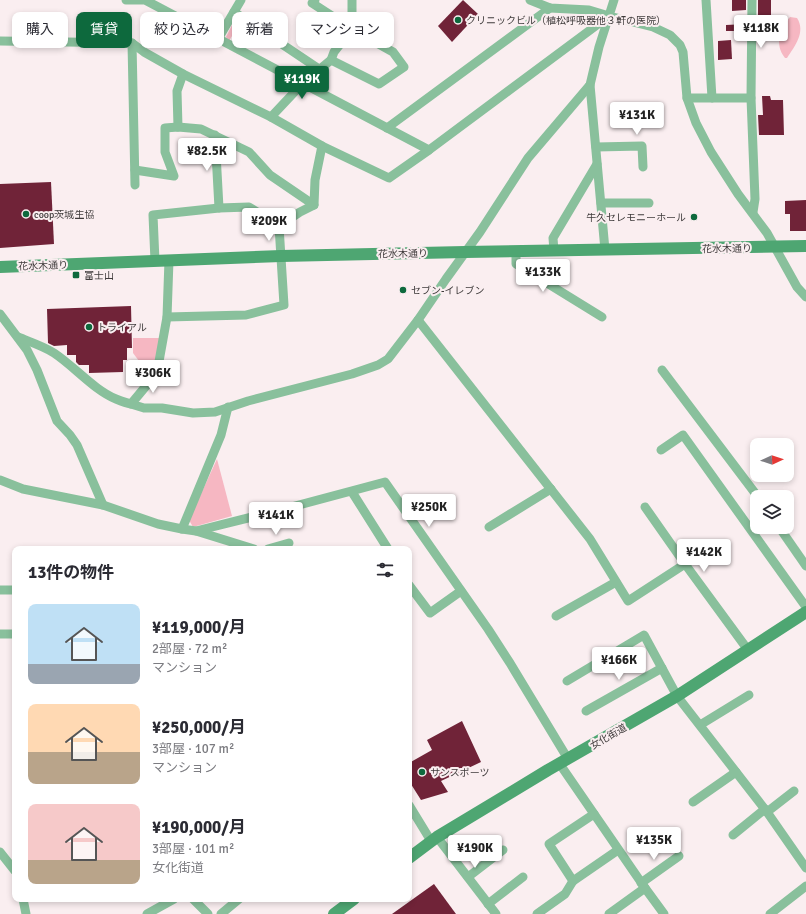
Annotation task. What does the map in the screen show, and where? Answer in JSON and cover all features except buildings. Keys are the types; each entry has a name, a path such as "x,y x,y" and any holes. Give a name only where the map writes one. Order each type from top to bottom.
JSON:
{"street":[{"path":"126,0 145,0 168,12"},
{"path":"234,12 241,0"},
{"path":"315,0 312,3 326,12"},
{"path":"352,0 352,12"},
{"path":"530,0 550,8 589,10 653,27 670,35 680,45 683,52 687,98 696,123 711,152 738,194 753,212 767,233 797,287 806,297"},
{"path":"605,250 590,85 614,0"},
{"path":"706,0 712,98"},
{"path":"752,0 751,98 755,200 753,212"},
{"path":"387,128 550,8"},
{"path":"224,28 232,15"},
{"path":"132,43 144,52 183,74 271,117 322,146 389,178 609,16"},
{"path":"0,41 76,42"},
{"path":"224,41 429,150"},
{"path":"132,43 135,185"},
{"path":"288,48 319,69"},
{"path":"271,117 302,84 331,60 337,48"},
{"path":"331,60 379,84 404,67 393,52 386,48"},
{"path":"178,127 177,91 183,74"},
{"path":"18,337 44,347 54,353 78,370 94,385 116,399 144,408 162,408 193,413 215,412 228,407 352,374 378,365 388,359 418,320 480,232 528,158 590,85"},
{"path":"687,98 751,98"},
{"path":"135,170 174,176 165,152 165,128 178,127 201,129 249,152 270,175 314,205"},
{"path":"215,135 219,208"},
{"path":"314,205 315,180 322,146"},
{"path":"596,147 642,146 643,167"},
{"path":"554,250 553,238 597,164"},
{"path":"601,203 649,203"},
{"path":"278,226 314,205"},
{"path":"156,261 153,215 219,208 249,207 278,226"},
{"path":"167,317 246,315 284,305 278,226"},
{"name":"花水木通り","path":"0,267 281,256 806,246"},
{"path":"516,251 516,264 602,317"},
{"path":"131,404 146,386 158,367 167,317 169,260"},
{"path":"0,314 18,337 37,370 57,421 77,445 103,505"},
{"path":"418,320 590,539 628,601 685,564"},
{"path":"662,370 753,490"},
{"path":"182,529 221,435 228,407"},
{"path":"661,450 683,435 806,607"},
{"path":"0,480 23,489 103,505 158,524 196,531 244,546"},
{"path":"196,531 352,492 385,482 510,663 594,814 664,914"},
{"path":"488,527 551,489"},
{"path":"352,492 386,546"},
{"path":"645,508 748,650"},
{"path":"784,534 806,566"},
{"path":"278,546 289,543"},
{"path":"556,616 616,582"},
{"path":"412,589 430,613 461,591"},
{"path":"0,590 12,590"},
{"name":"女化街道","path":"412,856 434,839 564,761 677,696 806,612"},
{"path":"0,634 12,634"},
{"path":"566,681 644,635 677,696 766,811 806,868"},
{"path":"586,711 662,668"},
{"path":"700,725 749,695"},
{"path":"693,802 736,772"},
{"path":"733,835 794,791"},
{"path":"412,810 434,839 468,877 496,914"},
{"path":"573,881 549,844 594,814"},
{"path":"468,877 503,850"},
{"path":"537,914 565,894 573,881 618,850"},
{"path":"0,852 12,867"},
{"path":"609,914 679,856"},
{"path":"488,904 523,877"},
{"path":"770,914 806,886"},
{"path":"24,902 26,914"},
{"path":"147,914 169,902"},
{"path":"196,902 208,914"},
{"path":"221,914 235,902"},
{"path":"334,914 350,902"}],"shaded area":[{"path":"790,17 797,18 800,34 793,49 787,58 785,58 779,42 783,26"},
{"path":"232,25 232,36 229,41 226,37"},
{"path":"133,338 163,338 151,377 133,353"},
{"path":"217,459 232,516 193,527 189,520"}],"place":[{"name":"クリニックビル（植松呼吸器他３軒の医院）","path":"458,20"},
{"name":"coop茨城生協","path":"26,214"},
{"name":"牛久セレモニーホール","path":"694,217"},
{"name":"富士山","path":"76,275"},
{"name":"セブン-イレブン","path":"403,290"},
{"name":"トライアル","path":"89,327"},
{"name":"サンスポーツ","path":"422,772"}]}
